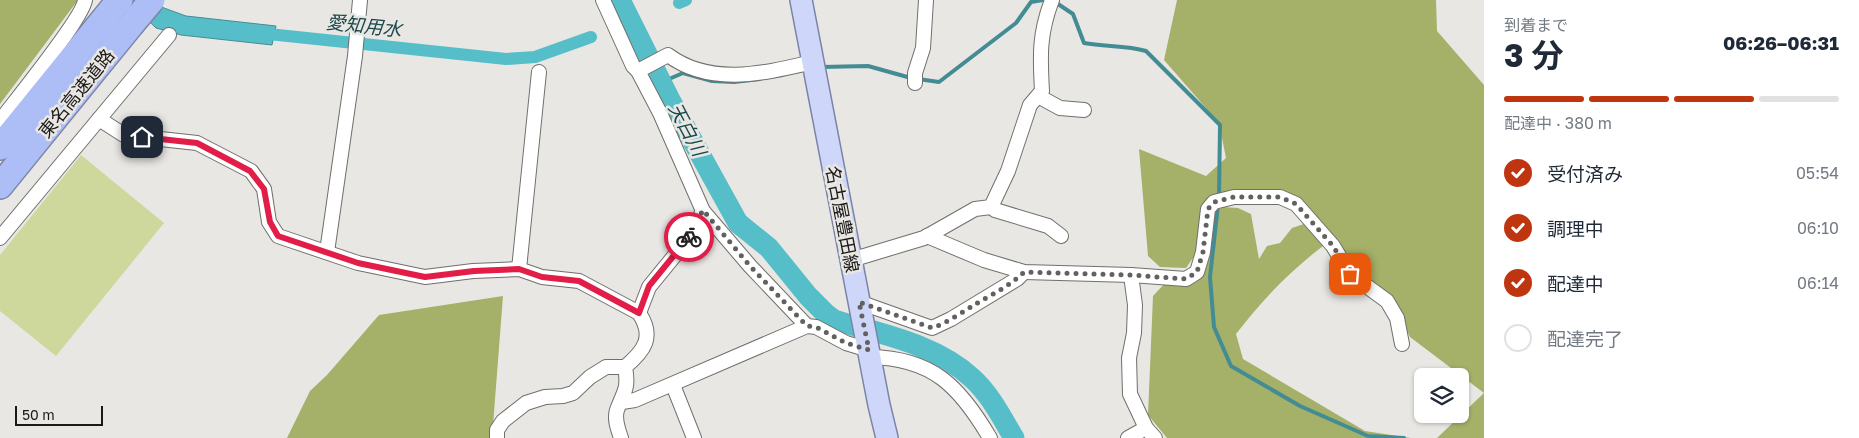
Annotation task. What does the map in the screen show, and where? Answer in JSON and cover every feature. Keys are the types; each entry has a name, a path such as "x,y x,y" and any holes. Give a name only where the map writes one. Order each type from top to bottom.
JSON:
{"highway":[{"name":"東名高速道路","path":"0,186 140,25 152,0"},
{"name":"東名高速道路","path":"0,147 117,3"}],"main road":[{"name":"名古屋豊田線","path":"801,0 887,438"}],"street":[{"path":"0,120 65,34 85,0"},
{"path":"327,252 355,56 360,0"},
{"path":"603,0 633,66 638,71 660,113 703,210 750,266 807,326"},
{"path":"915,83 915,73 922,48 926,0"},
{"path":"991,207 1008,171 1030,105 1042,91 1040,51 1045,20 1052,1"},
{"path":"117,3 134,16 140,25"},
{"path":"0,238 169,35"},
{"path":"638,71 668,56 675,61 716,75 748,75 813,62"},
{"path":"519,269 539,72"},
{"path":"1038,96 1060,108 1084,110"},
{"path":"99,119 124,135 197,143 250,171 264,189 270,222 278,236 358,263 425,277 474,271 519,269 542,277 579,281 639,313 644,321 647,338 645,347 640,354 625,367 606,367 590,377 573,393 563,396 545,397 526,403 503,421 497,430 497,438"},
{"path":"927,236 984,260 1024,272 1131,275 1186,279 1197,272 1203,252 1208,209 1214,202 1234,197 1280,197 1296,204 1333,246 1350,274 1387,300 1397,318 1402,344"},
{"path":"851,260 927,236 975,209 991,207 995,210 1048,226 1062,236"},
{"path":"639,313 649,286 689,238 703,210"},
{"path":"861,307 932,328 951,319 1001,289 1024,272"},
{"path":"1128,438 1150,433 1130,394 1129,358 1134,333 1135,305 1131,275"},
{"path":"622,402 636,400 807,326 816,327 846,343 919,365 943,378 968,404 990,438"},
{"path":"620,438 616,417 628,380 625,367"},
{"path":"672,385 694,438"}],"green space":[{"path":"0,0 78,0 0,104"},
{"path":"1177,0 1436,0 1437,31 1484,85 1484,393 1469,382 1469,368 1451,368 1410,337 1393,301 1361,279 1339,243 1299,200 1213,199 1197,252 1186,268 1160,267 1148,256 1139,149 1206,176 1226,158 1219,123 1164,60"},
{"path":"81,155 164,223 56,356 0,311 0,255"},
{"path":"1223,207 1238,208 1251,214 1259,259 1267,246 1280,243 1292,228 1304,224 1323,246 1276,287 1236,334 1243,359 1365,431 1411,438 1167,438 1148,415 1153,296 1166,282 1190,284 1198,281 1207,265 1210,254 1214,213"},
{"path":"503,296 492,438 287,438 310,391 327,375 379,315"},
{"path":"1484,393 1484,438 1437,438 1453,423 1469,423 1469,407"}],"water":[{"path":"127,0 153,0 164,8 186,16 276,26 272,45 181,35 156,28"}],"waterway":[{"name":"天白川","path":"620,0 669,98 738,223 769,248 808,296 834,320 924,348 957,366 984,391 1014,438"},
{"name":"愛知用水","path":"679,3 686,0"},
{"path":"918,79 939,82 1016,23 1031,2 1043,0"},
{"path":"1055,2 1073,14 1084,43 1146,51 1220,125 1219,198"},
{"name":"愛知用水","path":"259,33 506,59 535,57 591,37"},
{"path":"821,67 868,66 911,78"},
{"path":"662,82 683,73 712,81 734,82 760,79"},
{"path":"1218,205 1210,277 1214,327 1231,366 1300,406 1368,436 1404,438"}],"way so far":[{"path":"689,237 703,210 750,266 807,326 816,327 846,343 869,350 859,302 932,328 951,319 1001,289 1024,272 1131,275 1186,279 1197,272 1203,252 1208,209 1214,202 1224,198 1280,197 1296,204 1333,246 1350,274"}],"route":[{"path":"142,137 197,143 250,171 264,189 270,222 278,236 358,263 425,277 474,271 519,269 542,277 579,281 639,313 649,286 689,237"}]}
